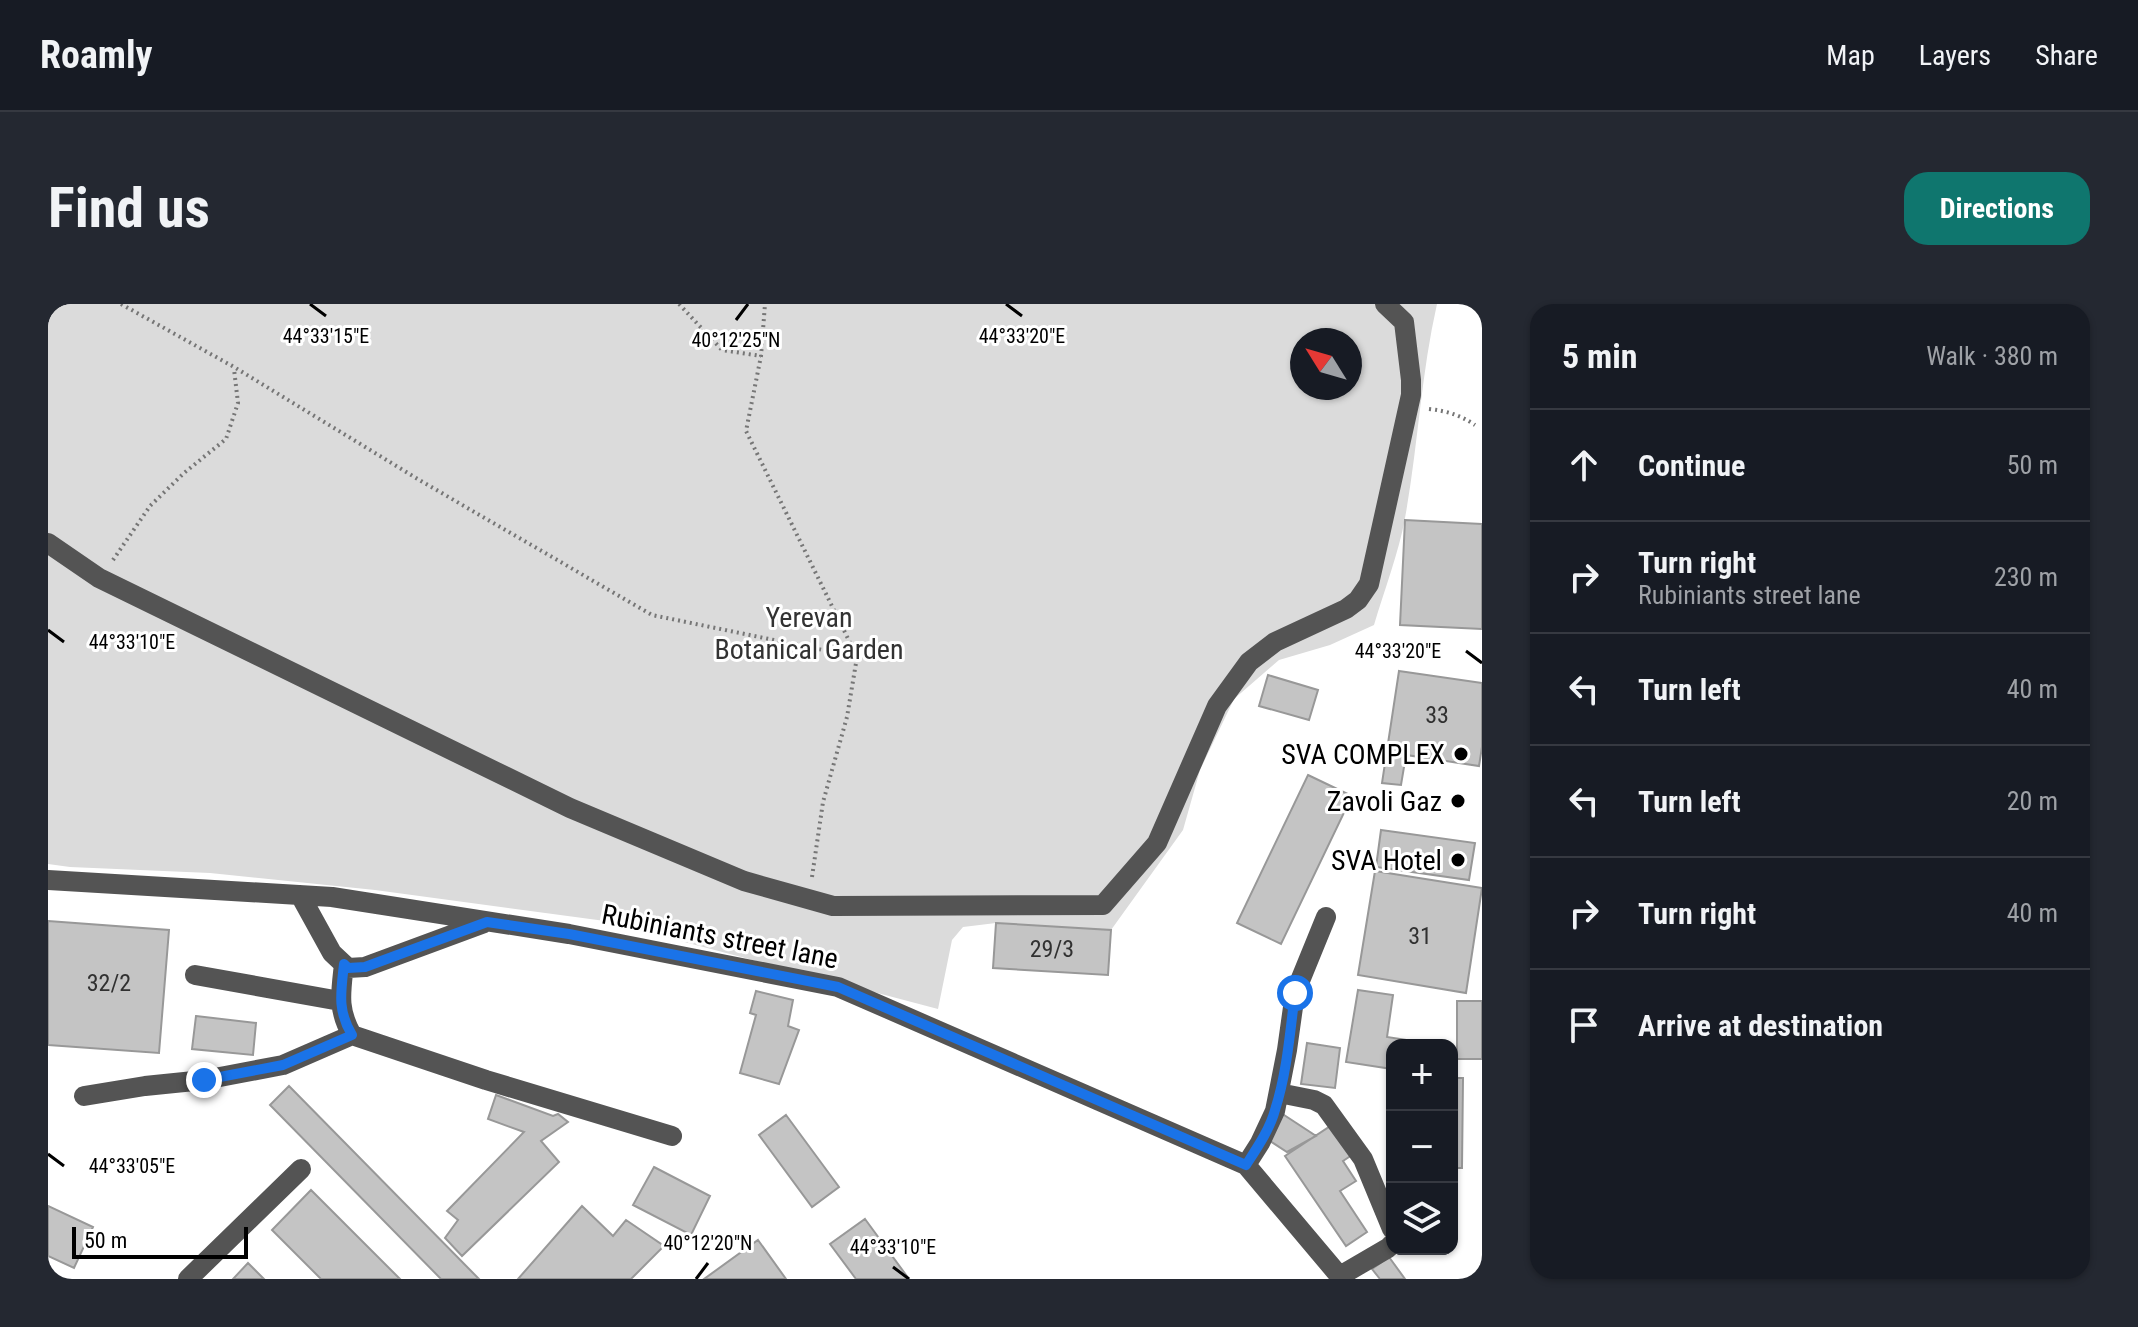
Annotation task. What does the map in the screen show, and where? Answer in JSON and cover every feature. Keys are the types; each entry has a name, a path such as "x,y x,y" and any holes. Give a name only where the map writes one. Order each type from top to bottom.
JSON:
{"street":[{"path":"48,543 99,578 570,808 744,881 833,906 1103,905 1157,843 1217,706 1249,662 1275,642 1346,609 1358,600 1369,584 1411,395 1404,322 1385,304"},
{"name":"Rubiniants street lane","path":"48,880 332,897 569,934 838,987 1246,1165 1341,1278"},
{"path":"300,895 332,953 348,968 365,967 487,922"},
{"path":"1246,1165 1275,1111 1295,993 1326,917"},
{"path":"344,964 340,1001 344,1021 352,1035 486,1080 672,1136"},
{"path":"195,975 340,1001"},
{"path":"84,1096 204,1080 283,1065 352,1035"},
{"path":"1279,1093 1324,1105 1363,1159 1386,1215"},
{"path":"188,1279 301,1169"},
{"path":"1341,1278 1386,1249"}],"path":[{"path":"121,304 234,367 421,481 652,615 857,657"},
{"path":"679,304 722,350 761,356"},
{"path":"765,304 761,356 746,431 857,657 847,717 823,802 808,899"},
{"path":"99,578 150,506 226,439 238,403 234,367"},
{"path":"1411,395 1421,408 1445,410 1475,425"}],"green space":[{"name":"Yerevan Botanical Garden","path":"48,304 1437,304 1405,518 1374,625 1330,645 1279,660 1234,699 1200,770 1183,830 1111,930 996,923 963,927 952,940 938,1009 605,921 375,890 210,873 48,864"}],"building":[{"path":"1405,520 1482,524 1482,629 1400,625"},
{"path":"1399,671 1482,683 1479,766 1406,755 1401,785 1382,783"},
{"path":"1268,675 1318,690 1309,720 1259,706"},
{"path":"1308,775 1352,796 1281,944 1237,923"},
{"path":"1381,830 1475,843 1469,880 1376,867"},
{"path":"1375,871 1482,888 1466,993 1358,975"},
{"path":"48,921 169,930 159,1053 48,1045"},
{"path":"996,923 1111,930 1108,975 993,968"},
{"path":"1358,990 1393,995 1387,1037 1400,1039 1386,1039 1386,1068 1346,1062"},
{"path":"756,991 793,1000 788,1026 799,1030 779,1084 740,1073 756,1015 750,1013"},
{"path":"1457,1001 1482,1001 1482,1059 1458,1059"},
{"path":"196,1016 256,1023 253,1055 192,1049"},
{"path":"1307,1043 1340,1048 1335,1088 1301,1084"},
{"path":"1458,1078 1463,1078 1462,1168 1458,1168"},
{"path":"289,1086 479,1279 441,1279 270,1105"},
{"path":"496,1095 553,1116 558,1114 568,1122 541,1141 559,1162 462,1256 445,1238 458,1220 447,1211 524,1132 488,1119"},
{"path":"1281,1113 1316,1136 1287,1152 1267,1139"},
{"path":"786,1115 839,1187 812,1207 759,1135"},
{"path":"1335,1123 1355,1153 1343,1161 1356,1181 1340,1191 1367,1232 1346,1246 1285,1156"},
{"path":"654,1167 710,1196 691,1235 633,1205"},
{"path":"311,1190 400,1279 321,1279 272,1230"},
{"path":"48,1206 93,1227 74,1268 48,1256"},
{"path":"582,1206 613,1236 626,1220 664,1246 631,1279 518,1279"},
{"path":"865,1219 909,1279 856,1279 830,1244"},
{"path":"758,1240 786,1279 704,1279"},
{"path":"1389,1257 1405,1279 1380,1279 1372,1269"},
{"path":"248,1263 264,1279 233,1279"}],"place":[{"name":"SVA COMPLEX","path":"1461,754"},
{"name":"Zavoli Gaz","path":"1458,801"},
{"name":"SVA Hotel","path":"1458,860"}],"route":[{"path":"204,1080 283,1065 352,1035 344,1021 340,1001 344,964 348,968 365,967 487,922 569,934 838,987 1246,1165 1275,1111 1295,993"}]}
